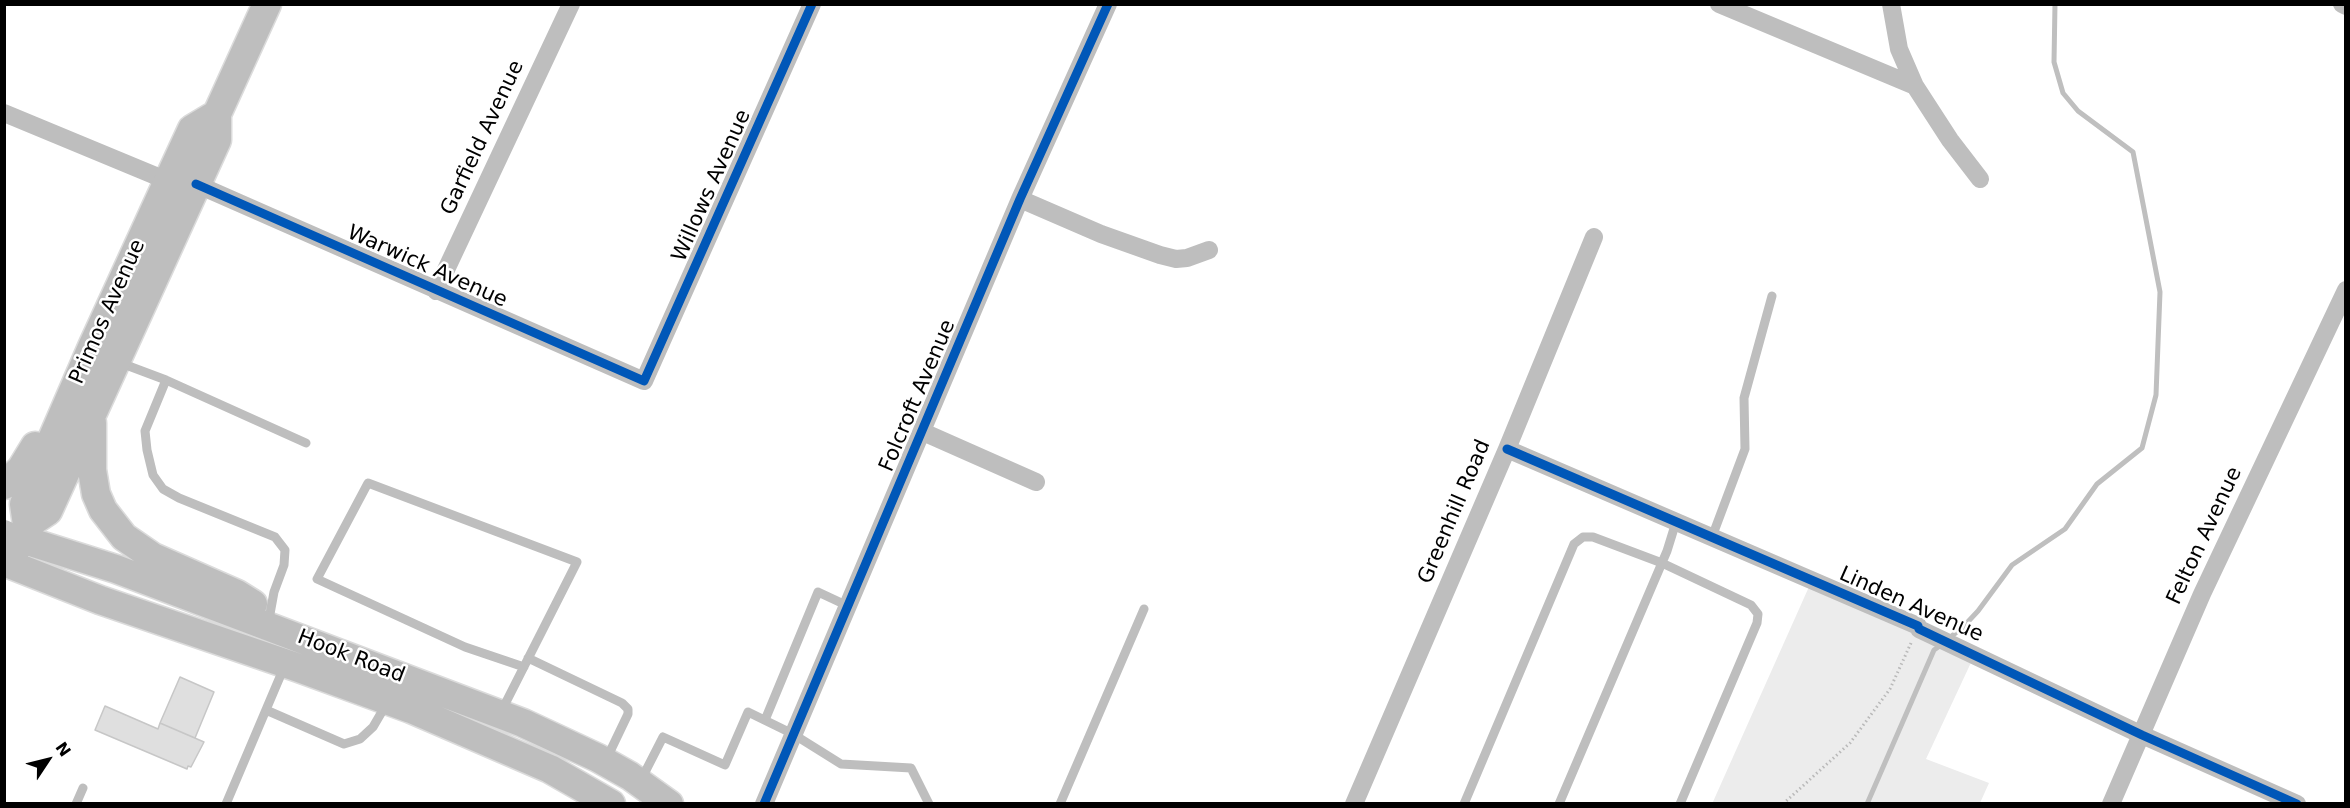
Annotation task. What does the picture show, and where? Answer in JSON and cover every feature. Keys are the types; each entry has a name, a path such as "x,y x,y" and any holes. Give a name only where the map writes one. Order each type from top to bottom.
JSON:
{"main road":[{"name":"Primos Avenue","path":"81,403 115,361 217,140 217,114 267,4"},
{"name":"Primos Avenue","path":"6,567 24,504 81,403 168,181 192,129 217,114"},
{"path":"4,485 81,403"},
{"path":"81,403 96,494 103,510 124,537 153,557 237,594 307,641"},
{"name":"Hook Road","path":"17,532 500,714 564,741 605,762 669,804"},
{"name":"Hook Road","path":"6,567 388,700 550,769 611,804"}],"street":[{"name":"Garfield Avenue","path":"436,291 571,4"},
{"name":"Willows Avenue","path":"645,381 812,4"},
{"name":"Folcroft Avenue","path":"764,804 1020,199 1108,4"},
{"path":"1719,4 1915,86"},
{"path":"1891,4 1899,49 1915,86 1950,141 1980,179"},
{"path":"4,113 168,181"},
{"name":"Warwick Avenue","path":"196,184 645,381"},
{"path":"1020,199 1101,234 1160,255 1176,259 1187,258 1209,250"},
{"name":"Greenhill Road","path":"1354,804 1507,449 1594,237"},
{"name":"Felton Avenue","path":"2111,804 2202,594 2346,290"},
{"path":"923,432 1036,482"},
{"name":"Linden Avenue","path":"1507,449 1918,626 1918,629 2142,735 2297,804"}],"lane":[{"path":"1712,537 1744,449 1743,398 1772,296"},
{"path":"115,361 166,380 306,443"},
{"path":"166,380 145,431 153,476 163,489 179,498 275,537 285,550 284,565 274,592 270,614"},
{"path":"500,714 526,662 577,562 368,483 317,579 465,647 526,662 622,703 628,709 628,714 605,762"},
{"path":"1559,804 1662,563 1676,522"},
{"path":"1464,804 1574,544 1583,537 1593,537 1662,563 1751,605 1758,614 1680,804"},
{"path":"765,720 818,592 848,606"},
{"path":"1060,804 1144,609"},
{"path":"226,804 286,663"},
{"path":"266,710 344,744 360,739 374,727 388,700"},
{"path":"639,783 663,737 725,765 748,712 793,734 841,764 911,768 929,804"},
{"path":"76,804 83,788"}],"path":[{"path":"1783,804 1850,743 1890,689 1918,629"}],"shaded area":[{"path":"1812,580 1975,654 1926,759 1989,783 1980,803 1712,804"}],"building":[{"path":"180,677 214,692 195,738 160,723"},
{"path":"105,706 158,729 160,723 204,742 191,767 188,766 187,769 95,730"}],"waterway":[{"path":"1948,639 1978,611 2012,565 2065,529 2097,484 2142,448 2156,395 2160,292 2133,152 2078,111 2063,93 2054,62 2055,4"},
{"path":"1867,804 1934,650 1941,645"}],"cycle path":[{"path":"196,184 644,381 812,4"},
{"path":"764,804 1020,199 1108,4"},
{"path":"1507,449 1918,626 1919,629 2142,735 2297,804"}]}
